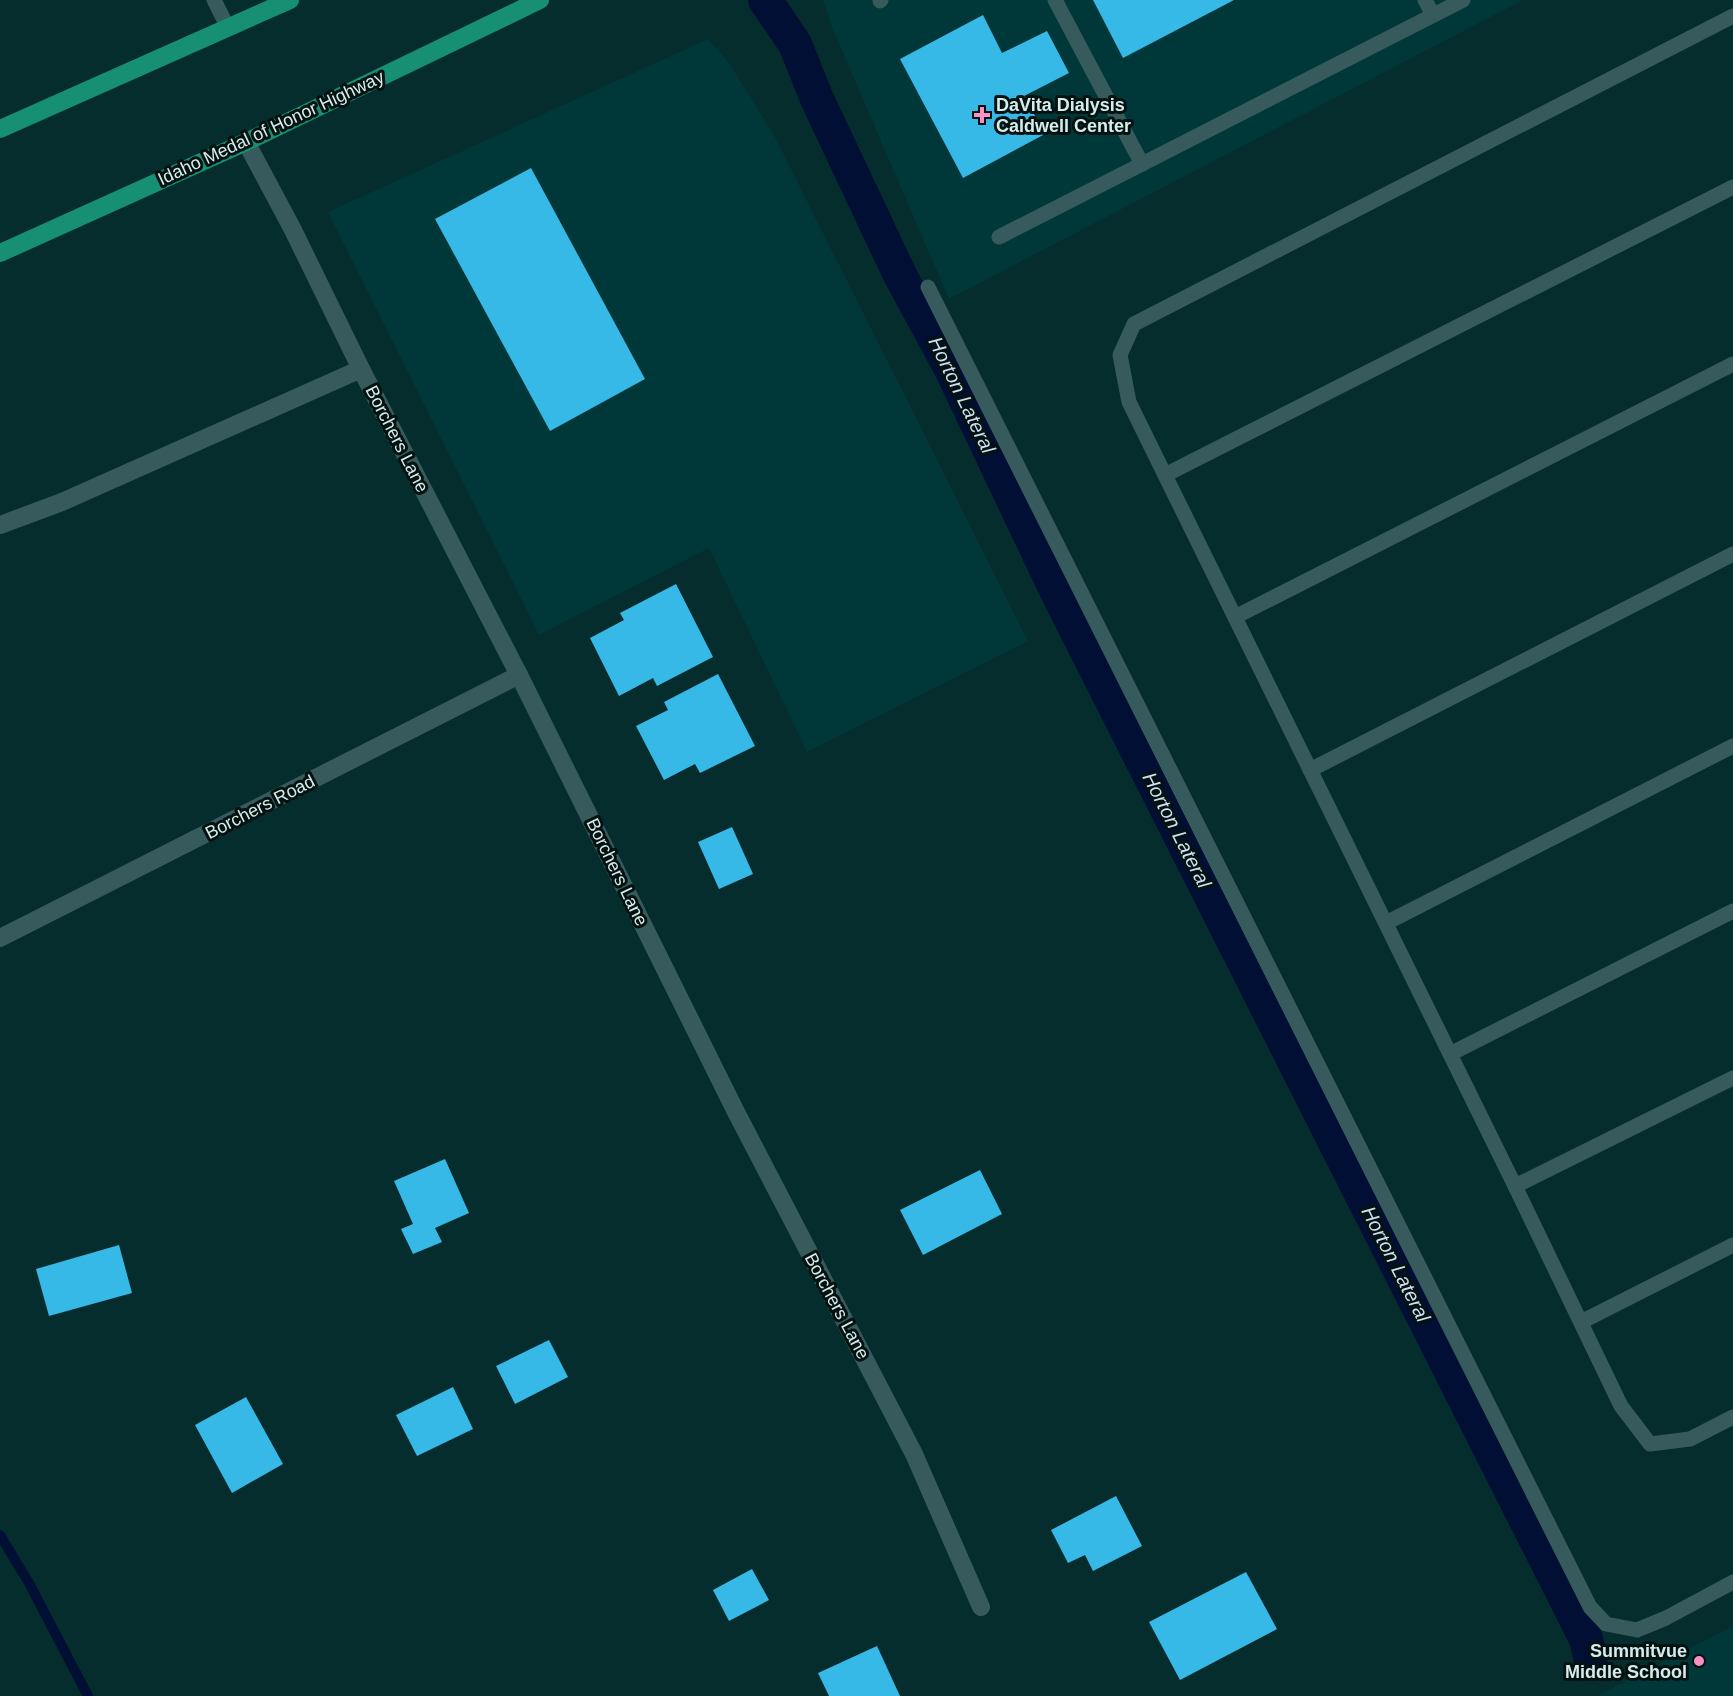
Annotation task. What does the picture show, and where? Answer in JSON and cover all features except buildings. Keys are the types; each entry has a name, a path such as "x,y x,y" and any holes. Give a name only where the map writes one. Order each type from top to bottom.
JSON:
{"main road":[{"path":"0,129 290,0"},
{"name":"Idaho Medal of Honor Highway","path":"0,253 246,142 540,0"}],"street":[{"name":"Borchers Lane","path":"246,142 519,675 736,1112 915,1454 981,1607"},
{"path":"0,525 62,502 361,369"},
{"name":"Borchers Road","path":"0,938 519,675"}],"lane":[{"path":"214,0 228,28"},
{"path":"1055,0 1142,164"},
{"path":"1425,0 1433,15"},
{"path":"999,237 1463,0"},
{"path":"1733,16 1134,324 1120,355 1129,402 1621,1406 1650,1444 1690,1439 1733,1417"},
{"path":"1165,475 1733,187"},
{"path":"928,287 1590,1607 1606,1624 1637,1630 1666,1618 1733,1582"},
{"path":"1234,617 1733,364"},
{"path":"1310,770 1733,554"},
{"path":"1386,923 1733,746"},
{"path":"1450,1054 1733,911"},
{"path":"1515,1186 1733,1078"},
{"path":"1581,1322 1733,1245"}],"shaded area":[{"path":"823,0 1523,0 949,299 831,25"},
{"path":"708,39 730,64 775,137 1028,641 807,752 709,548 539,635 328,212"},
{"name":"Summitvue Middle School","path":"1733,1626 1733,1696 1597,1696"}],"waterway":[{"name":"Horton Lateral","path":"765,0 795,44 817,99 900,275 951,369 1056,590 1586,1639 1591,1660"},
{"path":"0,1535 29,1583 88,1696"}],"place":[{"name":"DaVita Dialysis Caldwell Center","path":"982,115"},
{"name":"Summitvue Middle School","path":"1699,1661"}]}
